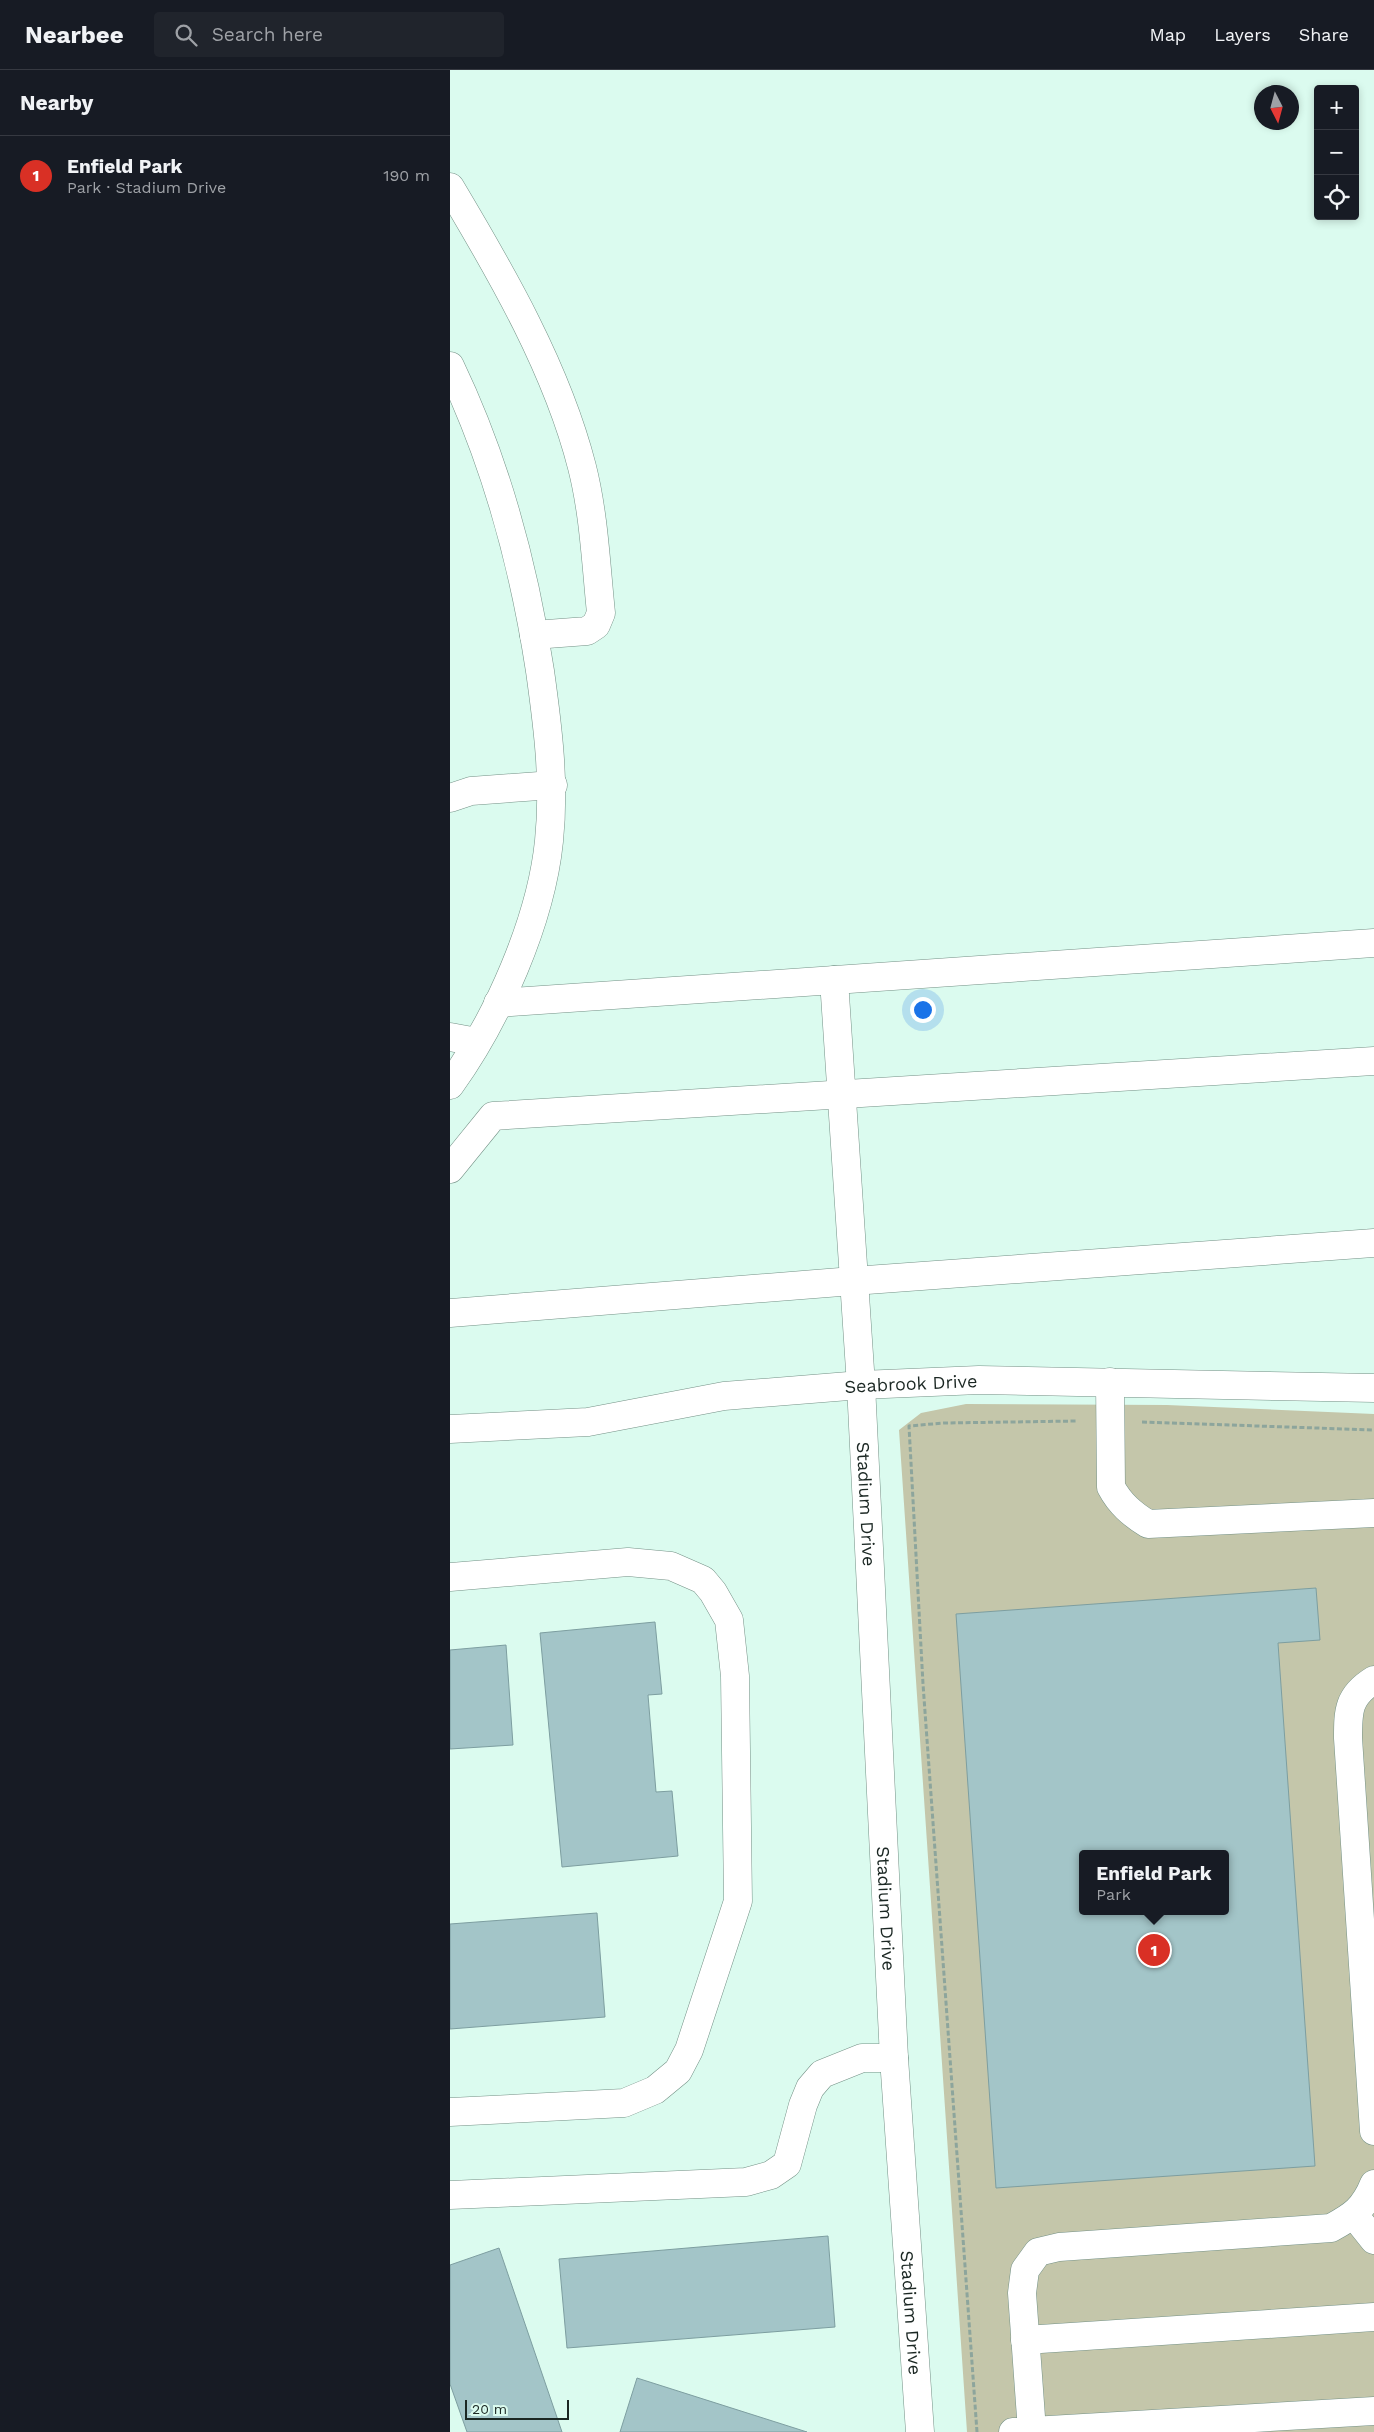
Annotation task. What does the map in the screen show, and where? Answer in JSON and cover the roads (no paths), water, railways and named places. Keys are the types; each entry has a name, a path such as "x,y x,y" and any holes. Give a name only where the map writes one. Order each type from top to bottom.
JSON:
{"street":[{"path":"450,187 486,248 534,338 570,427 582,467 592,521 601,613 596,625 587,631 534,635"},
{"path":"450,366 468,404 502,500 534,635 546,715 553,784 549,843 536,904 523,944 498,1003 477,1042 450,1085"},
{"path":"450,798 471,791 553,784"},
{"path":"498,1003 1374,943"},
{"name":"Stadium Drive","path":"834,980 861,1385 894,2058 920,2432"},
{"path":"450,1037 477,1042"},
{"path":"450,1169 493,1116 1374,1061"},
{"path":"450,1312 853,1280 1374,1244"},
{"name":"Seabrook Drive","path":"450,1429 588,1422 724,1396 861,1385 979,1380 1374,1388"},
{"path":"1110,1382 1111,1487 1118,1501 1132,1514 1148,1524 1374,1513"},
{"path":"450,1576 628,1562 671,1566 703,1580 714,1592 730,1620 735,1676 739,1832 738,1901 689,2050 678,2071 655,2090 624,2103 450,2112"},
{"path":"1374,1680 1366,1685 1348,1708 1348,1738 1374,2131"},
{"path":"450,2195 746,2182 771,2175 787,2164 803,2106 810,2088 822,2074 862,2058 894,2058"},
{"path":"1374,2184 1368,2199 1354,2215 1330,2228 1059,2247 1038,2252 1025,2270 1022,2292 1025,2340 1022,2432 1374,2411"},
{"path":"1354,2215 1374,2240"},
{"path":"1025,2340 1374,2317"}],"place":[{"name":"Enfield Park","path":"1154,1950"}]}
